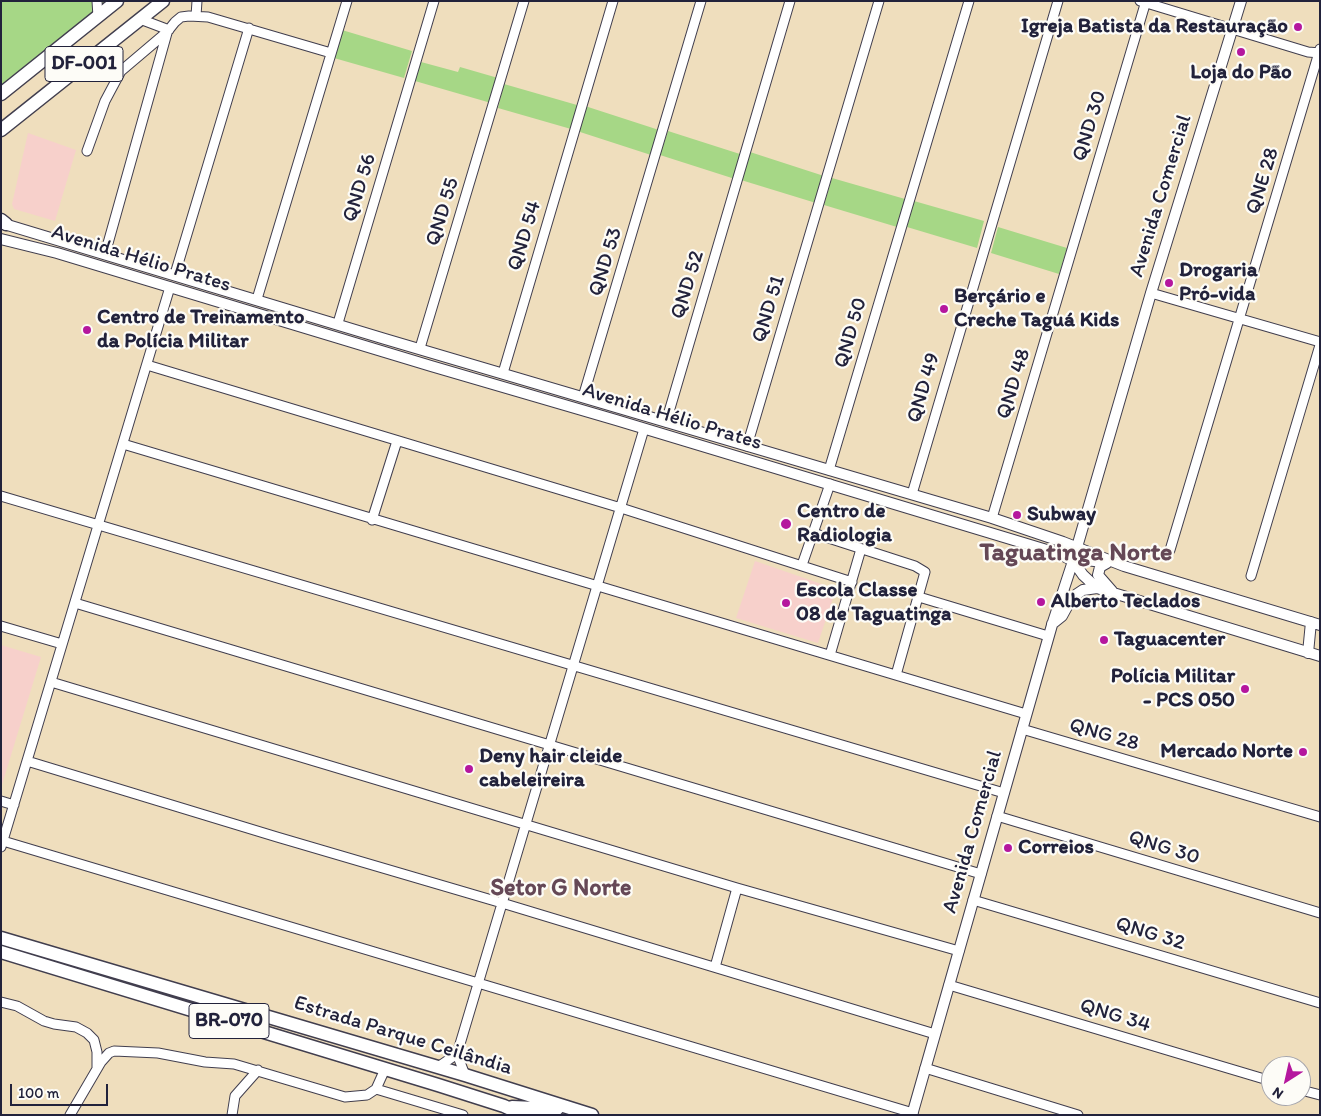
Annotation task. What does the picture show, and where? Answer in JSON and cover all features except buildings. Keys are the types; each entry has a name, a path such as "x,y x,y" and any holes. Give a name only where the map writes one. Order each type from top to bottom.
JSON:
{"highway":[{"name":"DF-001","path":"1,94 117,1"},
{"name":"DF-001","path":"3,128 163,1"},
{"name":"Estrada Parque Ceilândia","path":"1,938 465,1075 592,1115"},
{"name":"Estrada Parque Ceilândia","path":"1,952 504,1106 523,1115"},
{"path":"504,1106 573,1109"}],"main road":[{"name":"Avenida Comercial","path":"1077,547 1151,293 1241,1"},
{"name":"Avenida Hélio Prates","path":"3,222 385,339 992,518 1077,547 1124,566 1315,624"},
{"name":"Avenida Hélio Prates","path":"1,239 57,253 1060,554 1073,561 1083,576 1098,588 1320,656"},
{"path":"328,335 345,334 376,342 385,339"},
{"path":"616,420 621,417 658,427 663,426 666,422"},
{"path":"830,484 847,484 868,491 872,488 871,482"},
{"path":"1073,561 1086,560 1124,566"},
{"name":"Avenida Comercial","path":"912,1114 1048,636 1073,561"},
{"path":"1107,563 1100,568 1098,575 1114,593"},
{"path":"1052,625 1062,616 1077,594 1083,590 1098,588"},
{"path":"1308,652 1315,624"}],"street":[{"path":"97,1 98,17"},
{"path":"196,16 197,1"},
{"path":"257,299 347,1"},
{"name":"QND 56","path":"338,324 434,1"},
{"name":"QND 55","path":"420,348 524,1"},
{"name":"QND 54","path":"503,373 613,1"},
{"name":"QND 53","path":"583,397 701,1"},
{"name":"QND 52","path":"666,422 790,1"},
{"name":"QND 51","path":"747,446 880,1"},
{"name":"QND 50","path":"829,470 969,1"},
{"name":"QND 49","path":"912,494 1058,1"},
{"path":"1144,2 1319,54"},
{"name":"QND 30","path":"1068,260 1144,2"},
{"path":"87,151 105,101 124,67 168,31 181,17 208,17 331,53"},
{"path":"140,19 168,31"},
{"path":"175,274 249,28"},
{"path":"105,254 168,31"},
{"name":"QNE 28","path":"1170,550 1319,54"},
{"name":"QND 48","path":"992,518 1068,260"},
{"path":"170,287 3,839 912,1114"},
{"path":"1151,293 1320,343 1251,576"},
{"path":"146,365 621,508 852,582"},
{"path":"465,1075 458,1054 644,429"},
{"path":"372,520 397,441"},
{"path":"123,444 1026,714"},
{"path":"802,565 830,484"},
{"path":"1,496 1004,793"},
{"path":"813,532 924,570 925,575 919,598 896,675"},
{"path":"830,656 861,549"},
{"path":"919,598 1048,636"},
{"path":"75,603 981,874"},
{"path":"1,626 62,644"},
{"path":"51,682 737,888 959,951"},
{"name":"QNG 28","path":"1022,729 1320,817"},
{"path":"27,761 935,1034"},
{"path":"1,801 14,805"},
{"name":"QNG 30","path":"997,816 1320,913"},
{"path":"715,967 737,888"},
{"name":"QNG 32","path":"973,900 1318,1003"},
{"name":"QNG 34","path":"949,985 1261,1078"},
{"path":"1,1002 17,1006 44,1021 76,1027 87,1032 94,1040 97,1052 97,1068"},
{"path":"70,1115 97,1068 109,1053 125,1050 158,1053 198,1061 234,1064 345,1097 366,1095 376,1089 385,1069"},
{"path":"438,1067 458,1054"},
{"path":"925,1068 1078,1115"},
{"path":"232,1115 235,1096 258,1070"},
{"path":"376,1089 463,1115"}],"shaded area":[{"path":"28,133 76,150 55,221 14,209 12,204"},
{"name":"Escola Classe 08 de Taguatinga","path":"755,561 836,589 818,643 736,618"},
{"path":"1,645 41,657 1,788"}],"green space":[{"path":"1,1 106,1 1,85"},
{"path":"342,30 412,51 404,78 334,58"},
{"path":"421,62 458,72 460,67 498,78 491,103 415,81"},
{"path":"504,84 577,105 571,129 498,108"},
{"path":"585,106 659,130 651,155 577,131"},
{"path":"668,131 743,155 735,179 660,155"},
{"path":"750,152 824,176 816,203 741,180"},
{"path":"832,178 905,199 897,227 824,205"},
{"path":"914,201 984,221 977,248 907,227"},
{"path":"998,227 1067,248 1059,274 991,253"}],"place":[{"name":"Igreja Batista da Restauração","path":"1298,27"},
{"name":"Loja do Pão","path":"1241,52"},
{"name":"Drogaria Pró-vida","path":"1169,283"},
{"name":"Berçário e Creche Taguá Kids","path":"944,309"},
{"name":"Centro de Treinamento da Polícia Militar","path":"87,330"},
{"name":"Subway","path":"1017,515"},
{"name":"Centro de Radiologia","path":"786,524"},
{"name":"Alberto Teclados","path":"1041,602"},
{"name":"Escola Classe 08 de Taguatinga","path":"786,603"},
{"name":"Taguacenter","path":"1104,640"},
{"name":"Polícia Militar - PCS 050","path":"1245,689"},
{"name":"Mercado Norte","path":"1303,752"},
{"name":"Deny hair cleide cabeleireira","path":"469,769"},
{"name":"Correios","path":"1008,848"}],"district":[{"name":"Taguatinga Norte","path":"1076,553"},
{"name":"Setor G Norte","path":"561,889"}]}
